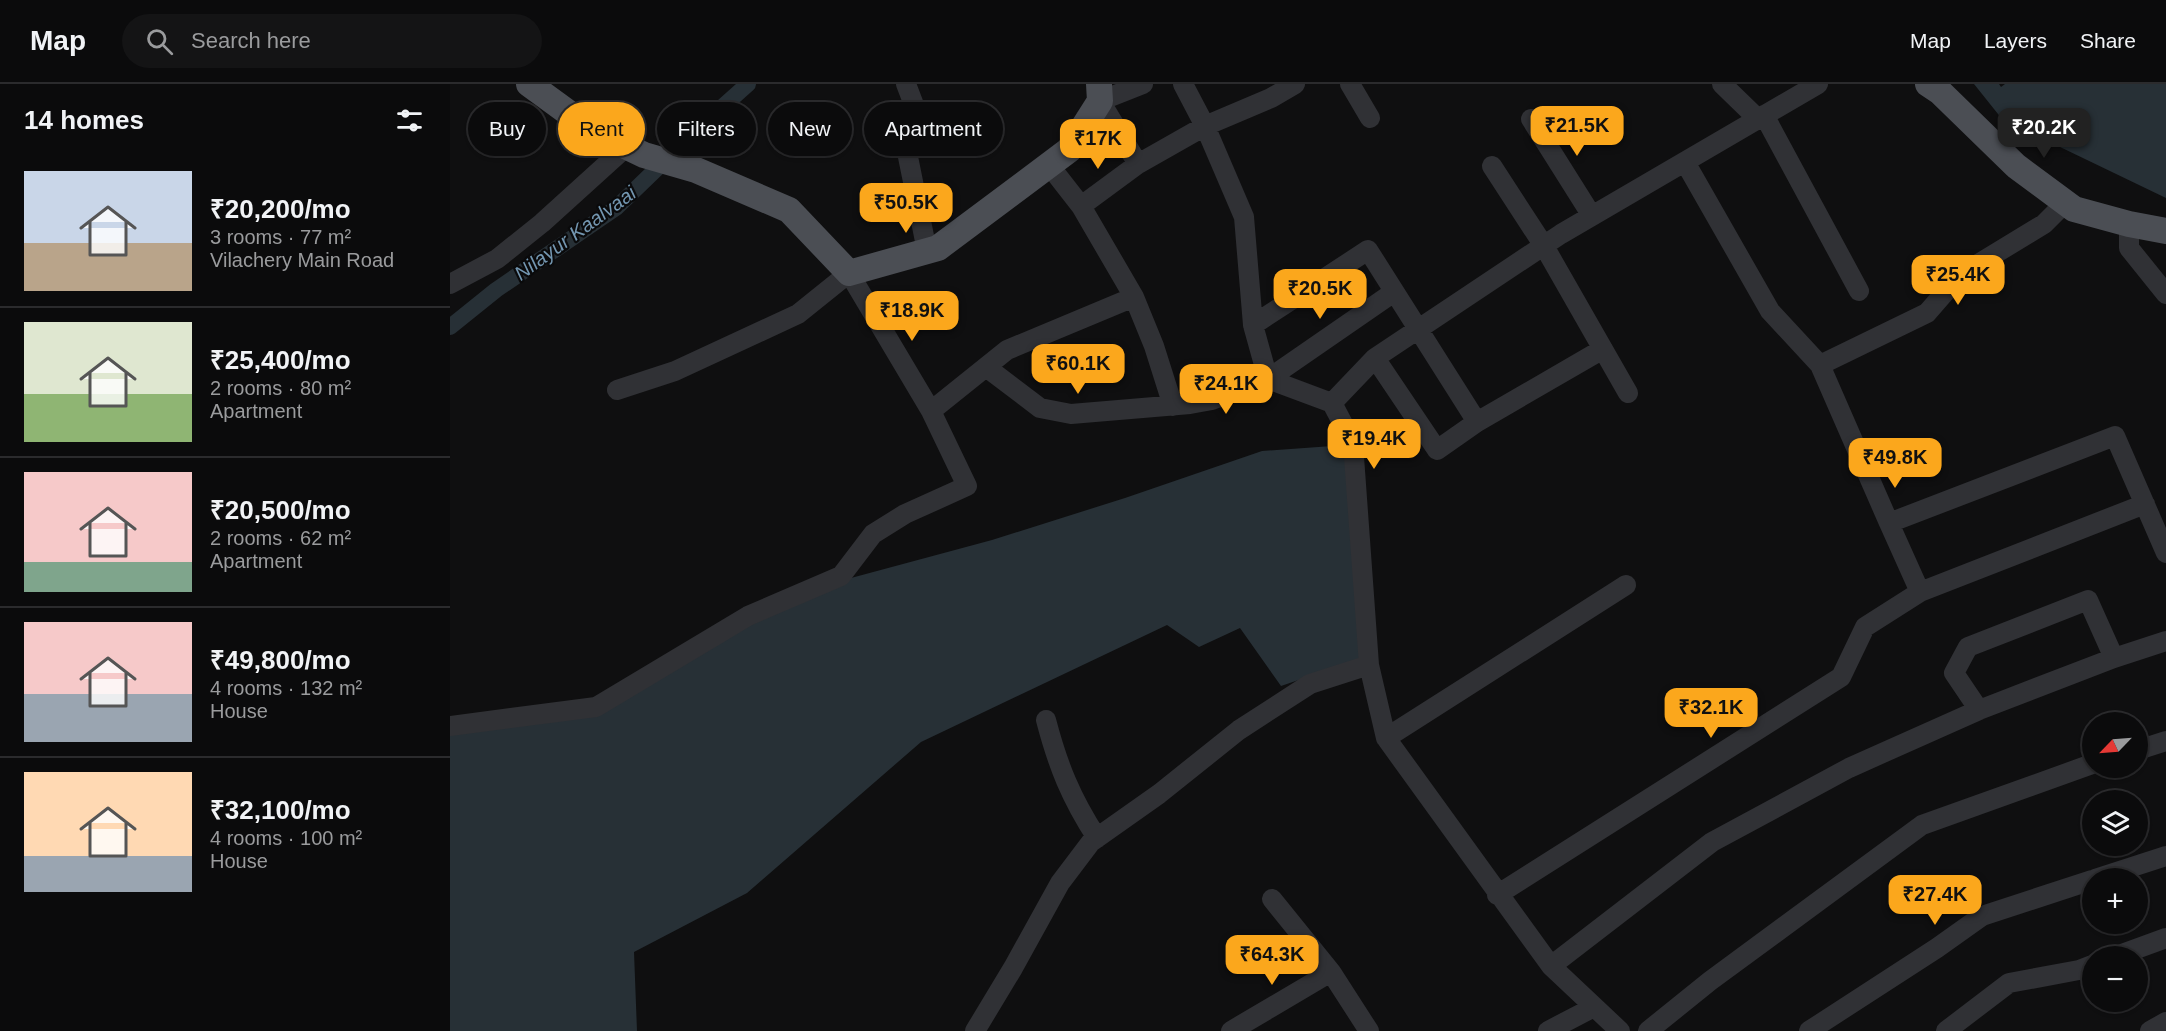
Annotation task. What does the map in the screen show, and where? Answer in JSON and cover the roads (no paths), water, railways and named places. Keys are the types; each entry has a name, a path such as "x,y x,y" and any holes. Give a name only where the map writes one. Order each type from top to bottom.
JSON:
{"main road":[{"path":"1929,84 2016,166 2074,209 2166,231"},
{"path":"542,87 559,102"},
{"path":"645,153 696,170 789,210 849,273 938,248 1069,150 1100,93"}],"street":[{"path":"906,84 919,118 904,137 927,251"},
{"path":"1137,164 1100,93 1143,84"},
{"path":"1183,84 1205,126 1244,217 1253,325 1268,378"},
{"path":"1082,206 1137,164 1266,91 1295,84"},
{"path":"1350,84 1370,118"},
{"path":"1722,84 1761,117 1858,291"},
{"path":"1332,403 1376,358 1544,246 1818,84"},
{"path":"1531,119 1592,216"},
{"path":"450,284 497,259 627,156"},
{"path":"1685,162 1770,311 1820,365 1920,592"},
{"path":"1049,165 1082,206 1134,297 1154,346 1173,406"},
{"path":"1492,166 1544,246 1628,393"},
{"path":"1820,365 1927,313 1960,275 2044,224 2066,202"},
{"path":"2129,224 2129,248 2166,294"},
{"path":"1253,325 1368,250 1477,422"},
{"path":"450,726 596,707 748,616 841,576 873,534 905,514 967,486 931,411 849,273 798,314 675,371 617,390"},
{"path":"986,367 1040,408 1071,414 1173,406 1212,400 1268,378 1394,292"},
{"path":"931,411 1007,350 1134,297"},
{"path":"1376,358 1437,450 1477,422 1603,350"},
{"path":"1268,378 1332,403 1353,443 1369,665 1386,738 1497,895 1551,966 1620,1031"},
{"path":"1889,523 2115,436 2166,553"},
{"path":"1497,895 1841,678 1865,627 1920,592 2145,504"},
{"path":"1386,738 1626,585"},
{"path":"1979,710 1954,673 1968,647 2088,600 2114,658"},
{"path":"1551,966 1712,842 1849,768 1979,710 2114,658 2166,641"},
{"path":"975,1031 1060,883 1091,842 1159,794 1239,730 1310,684 1369,665"},
{"path":"1046,720 1057,762 1072,796 1097,838"},
{"path":"2148,747 2166,741"},
{"path":"1648,1031 1710,981 1922,825 2082,768"},
{"path":"2128,868 2166,856"},
{"path":"1809,1031 1982,916 2082,883"},
{"path":"1272,899 1331,972 1369,1031"},
{"path":"2144,946 2166,938"},
{"path":"1946,1031 2009,983 2082,969"},
{"path":"1232,1031 1331,972"},
{"path":"1548,1031 1594,1007"},
{"path":"2150,1031 2166,1022"}],"waterway":[{"name":"Nilayur Kaalvaai","path":"450,327 496,290 616,208 748,84"}]}
